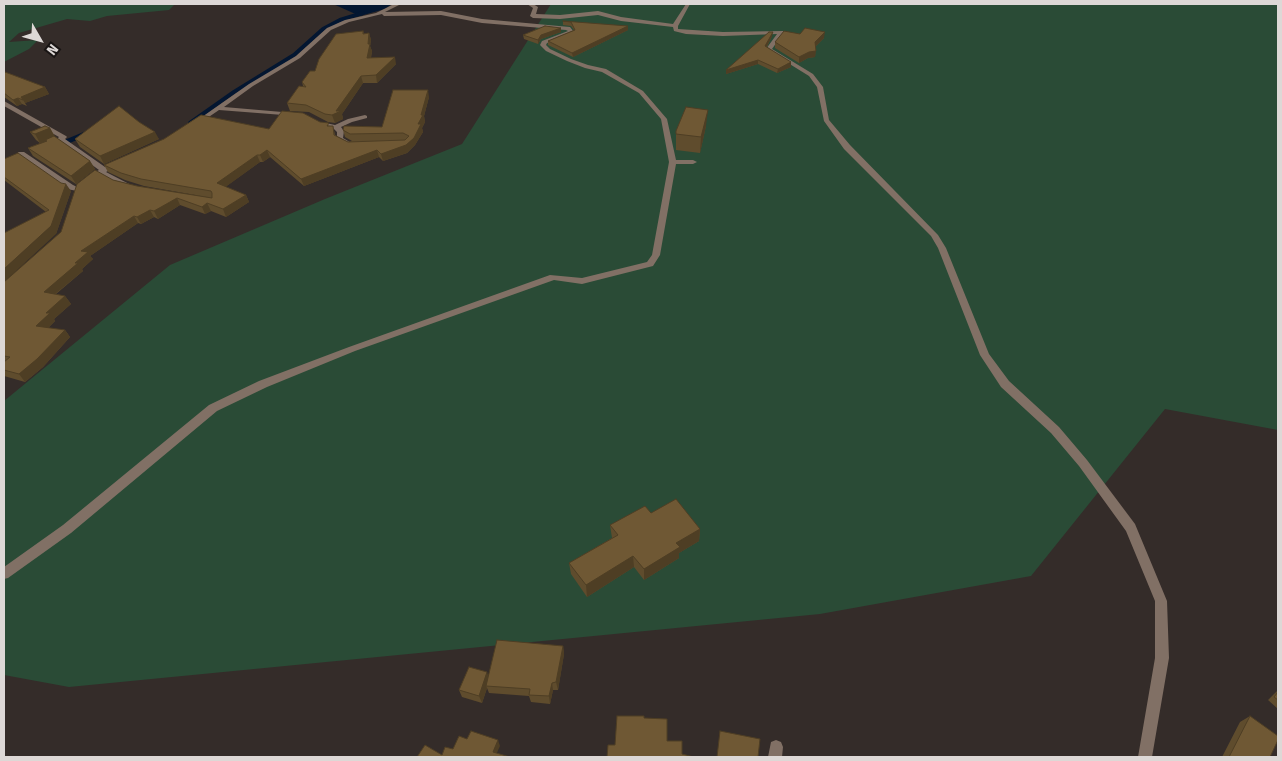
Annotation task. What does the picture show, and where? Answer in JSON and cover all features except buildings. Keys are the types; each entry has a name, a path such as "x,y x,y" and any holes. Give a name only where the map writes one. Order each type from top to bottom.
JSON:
{"street":[{"path":"186,130 298,57 329,30 346,22 378,14 398,4"},
{"path":"530,4 536,8 533,16 560,17 598,13 620,19 676,26"},
{"path":"676,26 688,4"},
{"path":"4,574 67,529 213,408 263,384 352,349 553,277 582,281 650,264 656,255 673,162 664,119 641,92 604,70 588,67 569,60 548,50 543,45 544,42 571,32 568,28 491,22 441,13 378,14"},
{"path":"676,26 676,30 723,34 781,32 769,49 811,75 820,87 824,100 826,120 831,127 847,147 934,235 942,248 985,355 1005,384 1055,430 1083,463 1131,528 1161,601 1162,658 1144,757"},
{"path":"4,103 64,137 60,142 121,184 137,188"},
{"path":"218,108 298,115"},
{"path":"312,119 325,126 336,127 350,120 365,117"},
{"path":"336,127 340,131 339,139 351,144 360,144"},
{"path":"13,158 25,155 70,187 77,189"},
{"path":"73,197 77,189 101,171 128,158"},
{"path":"673,162 693,162"}],"green space":[{"path":"4,4 175,4 169,10 107,16 90,21 67,19 19,33 9,42 38,40 29,49 4,62"},
{"path":"551,4 1278,4 1278,430 1165,409 1031,576 820,614 69,687 4,675 4,401 170,265 325,199 462,144"}],"water":[{"path":"333,4 392,4 385,9 360,16"}],"waterway":[{"path":"190,123 234,92 294,55 323,29 340,20 363,13"},
{"path":"61,144 85,134"}]}
